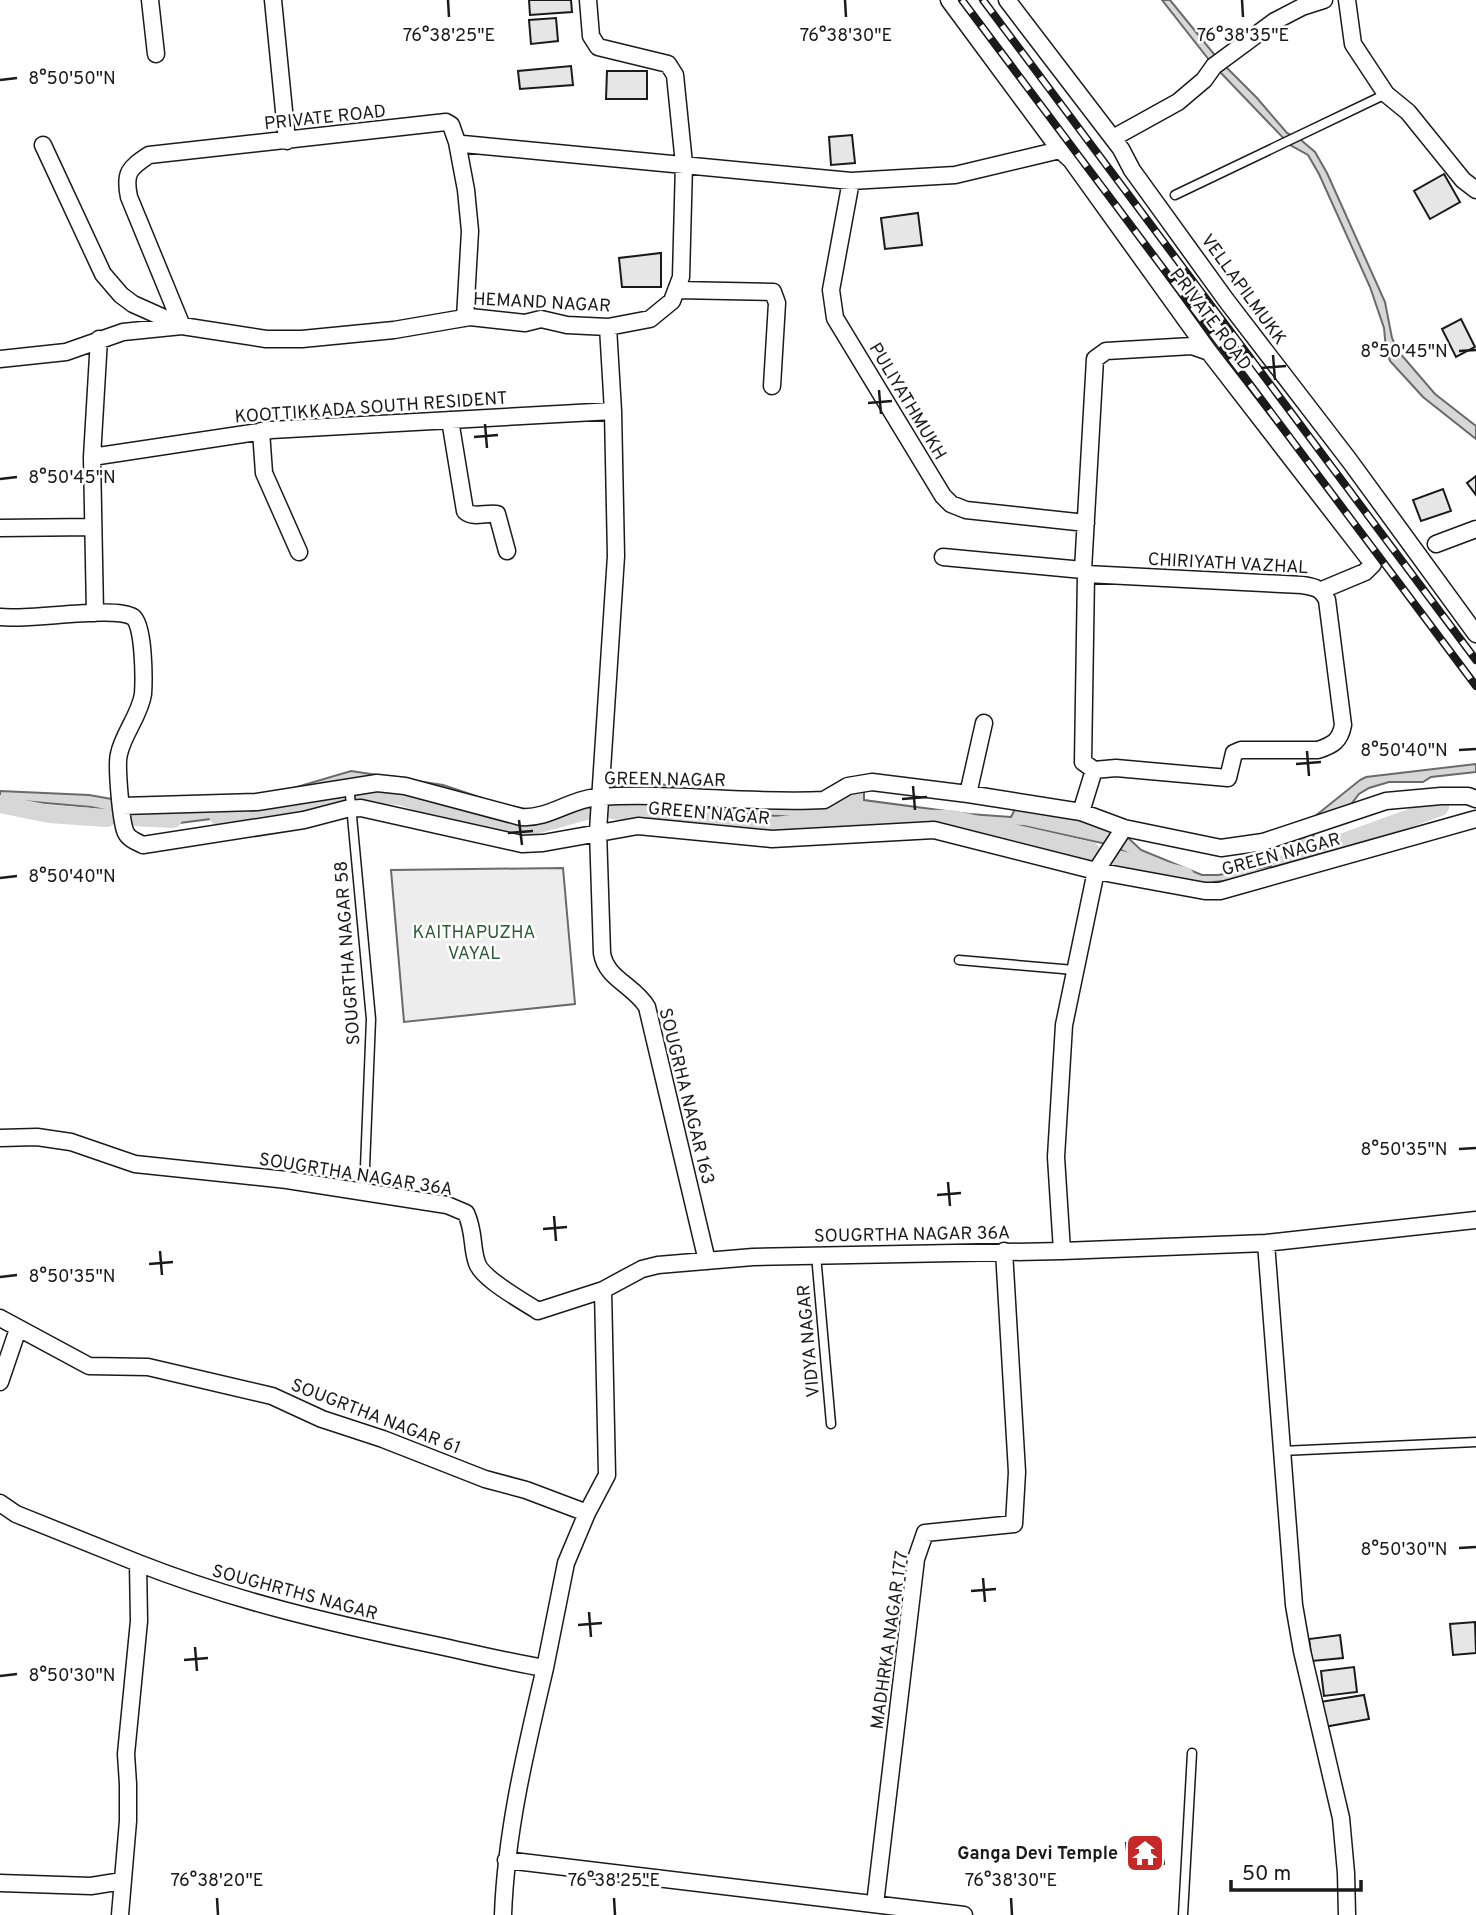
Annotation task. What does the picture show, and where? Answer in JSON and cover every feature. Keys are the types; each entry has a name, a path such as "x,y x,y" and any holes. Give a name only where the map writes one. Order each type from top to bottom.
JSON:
{"street":[{"path":"150,0 156,54"},
{"path":"273,0 287,141"},
{"path":"588,0 591,36 598,47 668,64 676,75 684,164 681,277 676,290 773,292 777,303 772,386"},
{"name":"PRIVATE ROAD","path":"949,0 1060,150 1071,160 1209,352 1373,564 1365,572 1322,590"},
{"name":"VELLAPILMUKK","path":"1007,0 1113,138 1132,170 1226,300 1349,460 1476,634"},
{"path":"1113,138 1178,102 1204,80 1214,66 1275,21 1302,7 1324,0"},
{"path":"1347,0 1353,44 1386,94 1408,112 1463,180 1476,190"},
{"name":"PRIVATE ROAD","path":"182,326 129,197 127,177 133,165 149,155 446,122 451,125 457,142"},
{"path":"465,318 470,231 457,142 851,181 955,175 1060,150"},
{"path":"43,145 103,274 121,295 133,304 182,326"},
{"name":"PULIYATHMUKH","path":"851,181 831,290 835,318 943,496 951,504 966,510 1086,523"},
{"name":"HEMAND NAGAR","path":"182,326 266,339 302,339 394,330 465,318 524,323 541,319 567,325 608,327 650,319 671,301 676,290"},
{"path":"0,359 66,352 123,332 182,326"},
{"name":"SOUGRHA NAGAR 163","path":"608,327 616,556 598,831 604,965 612,975 640,995 647,1007 707,1261"},
{"path":"95,612 92,457 99,339"},
{"path":"1082,812 1088,783 1094,770 1083,762 1084,572 1095,359 1106,351 1192,346 1209,352"},
{"name":"KOOTTIKKADA SOUTH RESIDENT","path":"92,457 261,431 613,411"},
{"path":"450,420 465,511 474,515 497,514 506,551"},
{"path":"261,431 260,450 264,473 299,552"},
{"path":"0,528 93,527"},
{"path":"1436,544 1476,529"},
{"path":"943,557 1084,572"},
{"name":"CHIRIYATH VAZHAL","path":"1084,572 1302,585 1322,590 1327,600 1343,725 1340,738 1318,750 1241,750 1234,753 1228,778 1116,768 1094,770"},
{"name":"GREEN NAGAR","path":"0,617 14,619 95,612 131,615 138,622 141,634 143,696 119,753 117,769 125,832 132,840 143,845 304,820 351,802 522,844 543,843 598,831 638,826 772,839 934,830 1096,871 1205,891 1220,891 1476,819"},
{"path":"968,794 984,723"},
{"name":"GREEN NAGAR","path":"122,806 257,802 377,783 405,786 521,817 531,817 582,798 824,800 848,786 872,782 1082,812 1124,828 1222,848 1263,842 1386,801 1441,796 1468,796 1476,799"},
{"path":"1062,1251 1056,1157 1064,1024 1096,871 1124,828"},
{"name":"SOUGRTHA NAGAR 36A","path":"0,1138 37,1137 71,1142 135,1164 287,1180 447,1205 466,1213 472,1227 477,1263 484,1275 538,1311 603,1290 642,1269 658,1265 753,1256 1062,1251 1266,1243 1476,1220"},
{"path":"1266,1243 1294,1605 1301,1651 1341,1818 1347,1915"},
{"name":"MADHRKA NAGAR 177","path":"875,1910 916,1559 925,1533 1014,1524 1017,1472 1004,1251"},
{"path":"503,1915 506,1860 525,1752 566,1563 607,1475 603,1290"},
{"name":"SOUGRTHA NAGAR 61","path":"0,1318 89,1366 148,1367 272,1396 322,1419 587,1513"},
{"path":"0,1382 18,1329"},
{"name":"SOUGHRTHS NAGAR","path":"0,1503 16,1514 183,1581 376,1634 545,1668"},
{"path":"120,1915 128,1821 126,1743 139,1621 138,1563"},
{"path":"506,1860 855,1902 875,1910 964,1915"},
{"path":"0,1883 91,1886 122,1881"},
{"path":"842,1915 855,1902"}],"lane":[{"path":"1175,195 1386,94"},
{"name":"SOUGRTHA NAGAR 58","path":"351,802 371,1019 364,1192"},
{"path":"959,960 1074,970"},
{"name":"VIDYA NAGAR","path":"816,1255 831,1424"},
{"path":"1282,1451 1476,1442"},
{"path":"1183,1915 1192,1753"}],"shaded area":[{"path":"1162,0 1170,0 1218,59 1213,65"},
{"path":"1224,65 1287,133 1315,152 1385,302 1392,338 1398,351 1435,394 1476,426 1476,439 1423,397 1390,361 1384,328 1370,287 1319,174 1308,155 1290,145 1219,71"},
{"path":"1476,764 1476,772 1431,777 1423,782 1389,782 1369,788 1359,794 1349,807 1314,831 1310,852 1302,861 1265,876 1213,882 1210,885 1188,884 1115,847 1124,834 1141,850 1202,875 1271,866 1285,860 1298,848 1304,825 1366,777"},
{"path":"351,771 443,785 497,803 525,809 545,810 575,803 605,805 529,827 442,795 373,783 226,817 172,824 91,807 0,799 0,791 89,795 129,802 263,797"},
{"path":"628,782 652,782 761,806 864,791 864,800 1011,817 1016,807 1070,817 1118,830 1106,844 1024,826 949,823 895,813 845,811 803,817 756,815 702,807 664,795 613,797 614,785 627,787"},
{"name":"KAITHAPUZHA VAYAL","path":"563,868 575,1004 404,1022 391,870"}],"building":[{"path":"529,0 571,0 572,12 530,15"},
{"path":"556,18 558,41 531,44 529,20"},
{"path":"571,66 573,85 520,89 518,71"},
{"path":"607,71 647,71 647,99 606,99"},
{"path":"852,135 855,163 831,165 829,137"},
{"path":"1444,174 1460,202 1430,219 1414,191"},
{"path":"918,213 922,245 885,249 881,218"},
{"path":"661,253 661,287 622,287 619,258"},
{"path":"1461,319 1475,347 1456,357 1442,329"},
{"path":"1476,476 1476,495 1467,483"},
{"path":"1443,489 1451,511 1421,521 1413,500"},
{"path":"1475,1622 1476,1653 1453,1655 1450,1624"},
{"path":"1340,1635 1343,1658 1312,1661 1309,1639"},
{"path":"1354,1667 1357,1692 1324,1696 1321,1671"},
{"path":"1364,1695 1369,1719 1324,1727 1320,1702"},
{"name":"Ganga Devi Temple","path":"1160,1841 1164,1864 1129,1868 1126,1843"}],"waterway":[{"path":"218,816 251,813 359,794 400,796 510,832 586,811"},
{"path":"0,804 49,814 107,818"},
{"path":"1281,865 1440,807"},
{"path":"613,810 768,827 839,818 952,819 1091,851"},
{"path":"132,817 173,819"},
{"path":"1113,858 1185,876"}],"railway":[{"path":"962,0 1476,686"},
{"path":"983,0 1476,660"}],"place":[{"name":"Ganga Devi Temple","path":"1145,1853"}]}
